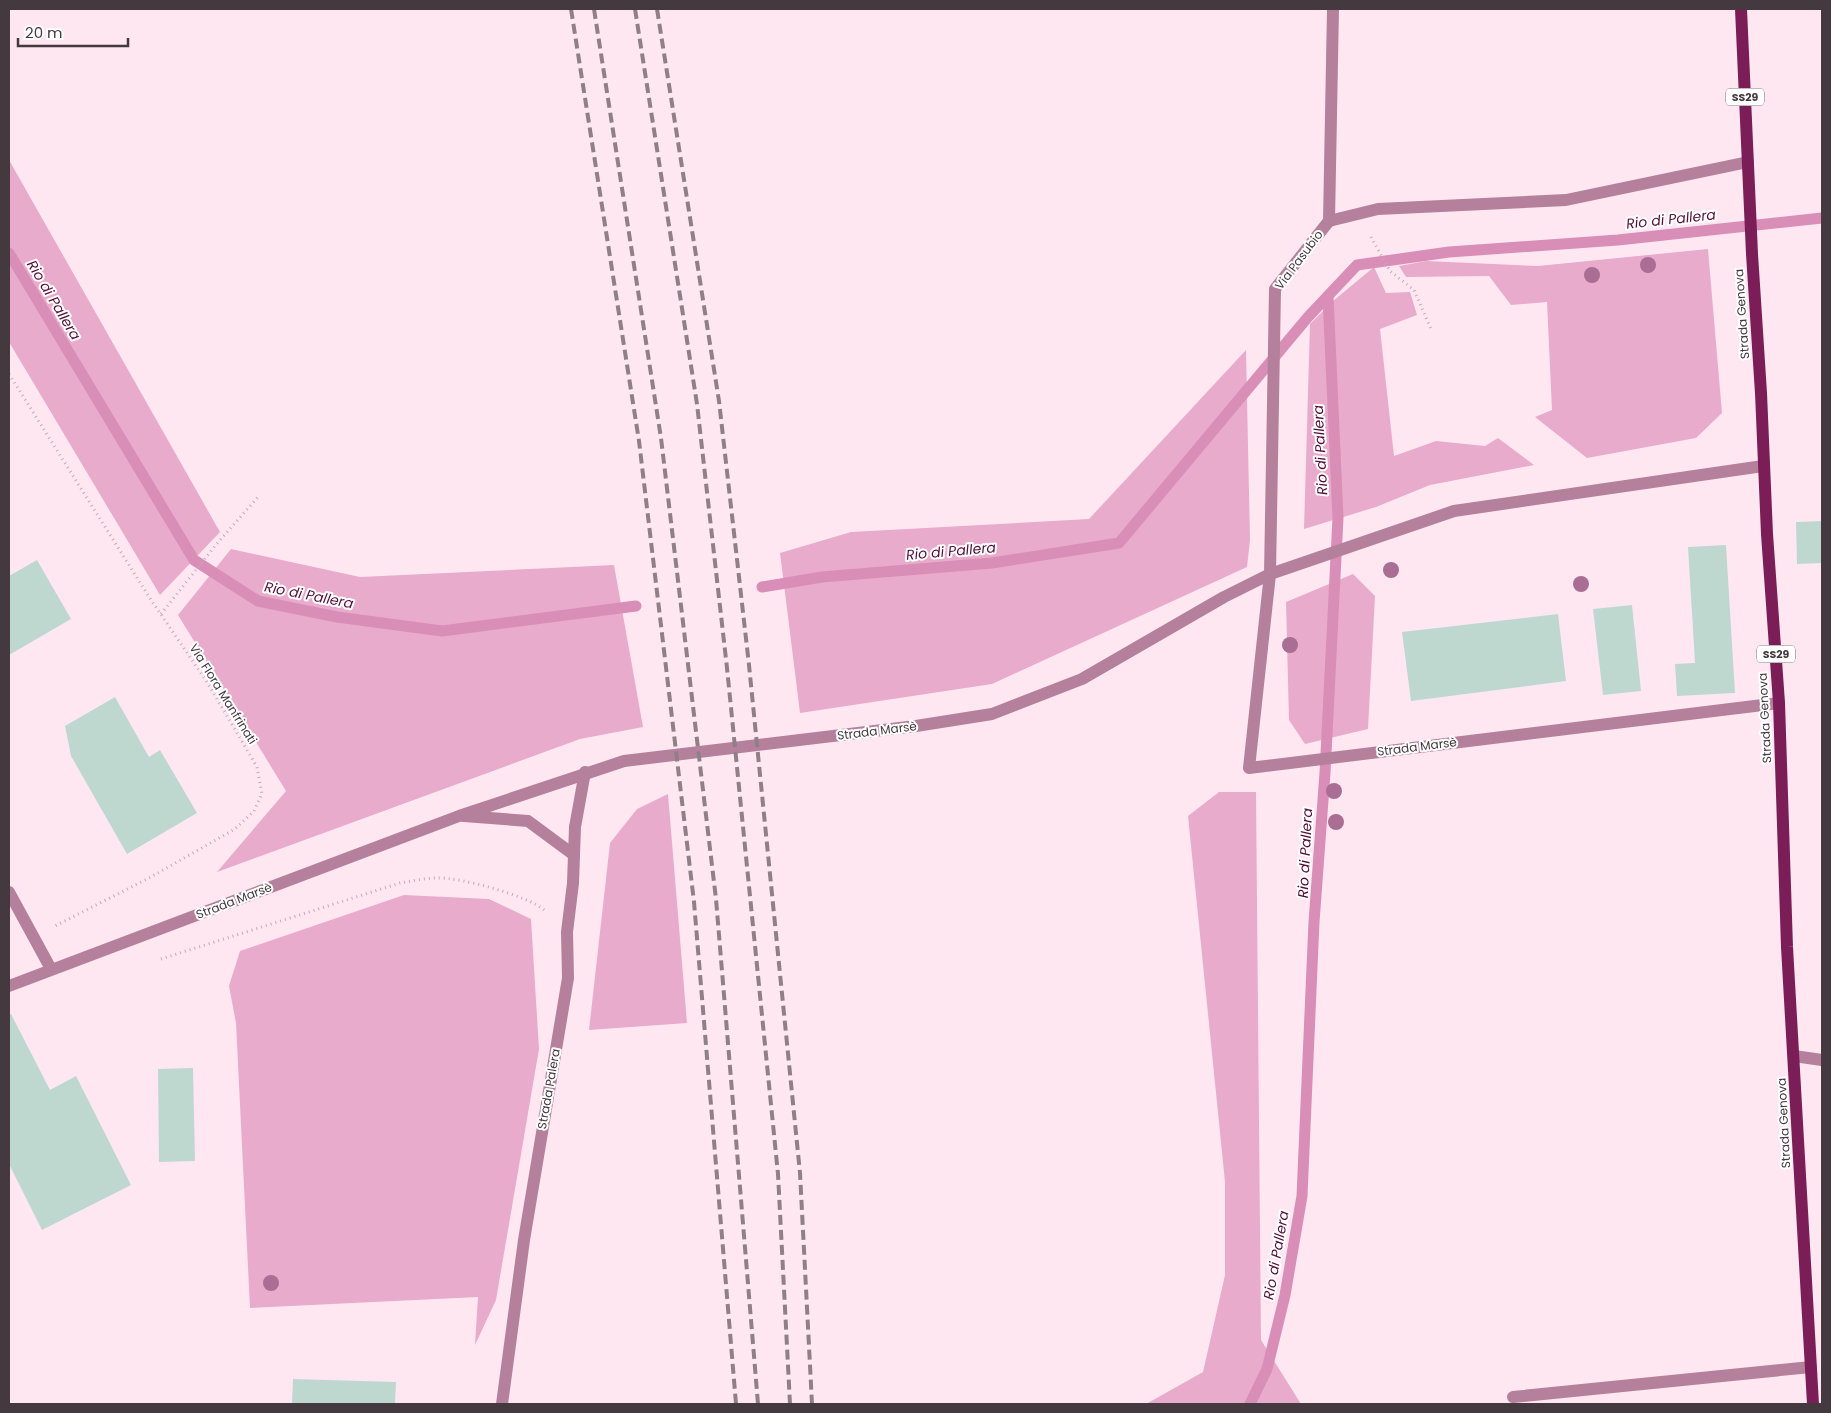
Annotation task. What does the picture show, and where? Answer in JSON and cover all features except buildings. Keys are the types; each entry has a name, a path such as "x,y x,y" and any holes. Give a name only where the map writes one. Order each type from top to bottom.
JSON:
{"main road":[{"name":"Strada Genova","path":"1741,9 1752,254 1761,393 1763,466 1779,703 1787,948 1813,1404"}],"street":[{"name":"Via Pasubio","path":"1270,574 1275,289 1329,221 1333,9"},
{"path":"1329,221 1378,209 1566,200 1748,162"},
{"name":"Strada Marsè","path":"9,986 459,816 585,772 624,761 916,726 992,714 1082,679 1224,597 1270,574 1387,532 1454,511 1763,466"},
{"name":"Strada Marsè","path":"1270,574 1249,768 1779,703"},
{"name":"Strada Palera","path":"502,1404 524,1240 568,978 567,932 575,827 585,772"},
{"name":"Strada Marsè","path":"459,816 528,821 574,855"},
{"path":"9,892 50,969"},
{"path":"1794,1056 1822,1060"},
{"path":"1514,1398 1811,1367"}],"path":[{"path":"1368,232 1390,271 1414,290 1431,329"},
{"name":"Via Flora Manfrinati","path":"9,374 161,614 207,682 257,766 262,794 254,810 235,829 149,878 49,929 37,946"},
{"path":"161,614 215,546 258,497"},
{"path":"158,960 400,883 439,878 508,892 539,905 567,932"}],"shaded area":[{"path":"9,160 220,532 160,595 9,342"},
{"path":"1708,249 1722,413 1696,438 1587,458 1535,417 1552,410 1547,302 1511,305 1489,276 1406,277 1399,266 1426,261 1538,266"},
{"path":"1374,267 1386,293 1410,292 1417,315 1380,329 1394,456 1436,441 1485,446 1498,438 1534,465 1430,485 1376,507 1304,529 1310,324 1333,301"},
{"path":"1246,350 1250,540 1247,567 992,684 800,713 780,553 851,532 1089,519"},
{"path":"231,549 360,577 614,565 643,727 580,739 217,872 286,791 178,615"},
{"path":"1353,574 1375,596 1368,729 1305,744 1289,720 1286,602"},
{"path":"1219,792 1256,792 1261,1340 1301,1404 1146,1404 1203,1372 1225,1275 1225,1182 1188,816"},
{"path":"668,794 687,1023 589,1030 610,843 637,809"},
{"path":"404,895 489,899 531,919 539,1049 496,1300 475,1345 478,1297 250,1308 236,1023 229,986 240,951"}],"waterway":[{"name":"Rio di Pallera","path":"762,587 822,577 992,563 1119,543 1308,317 1357,265 1449,252 1618,240 1822,218"},
{"name":"Rio di Pallera","path":"9,253 194,560 258,601 337,617 442,631 636,606"},
{"name":"Rio di Pallera","path":"1250,1404 1267,1369 1285,1295 1302,1196 1314,922 1325,773 1338,518 1328,296"}],"railway":[{"path":"571,9 639,441 694,902 736,1404"},
{"path":"594,9 661,438 716,899 758,1404"},
{"path":"635,9 697,404 727,668 778,1174 790,1404"},
{"path":"657,9 719,401 749,665 800,1173 812,1404"}]}
